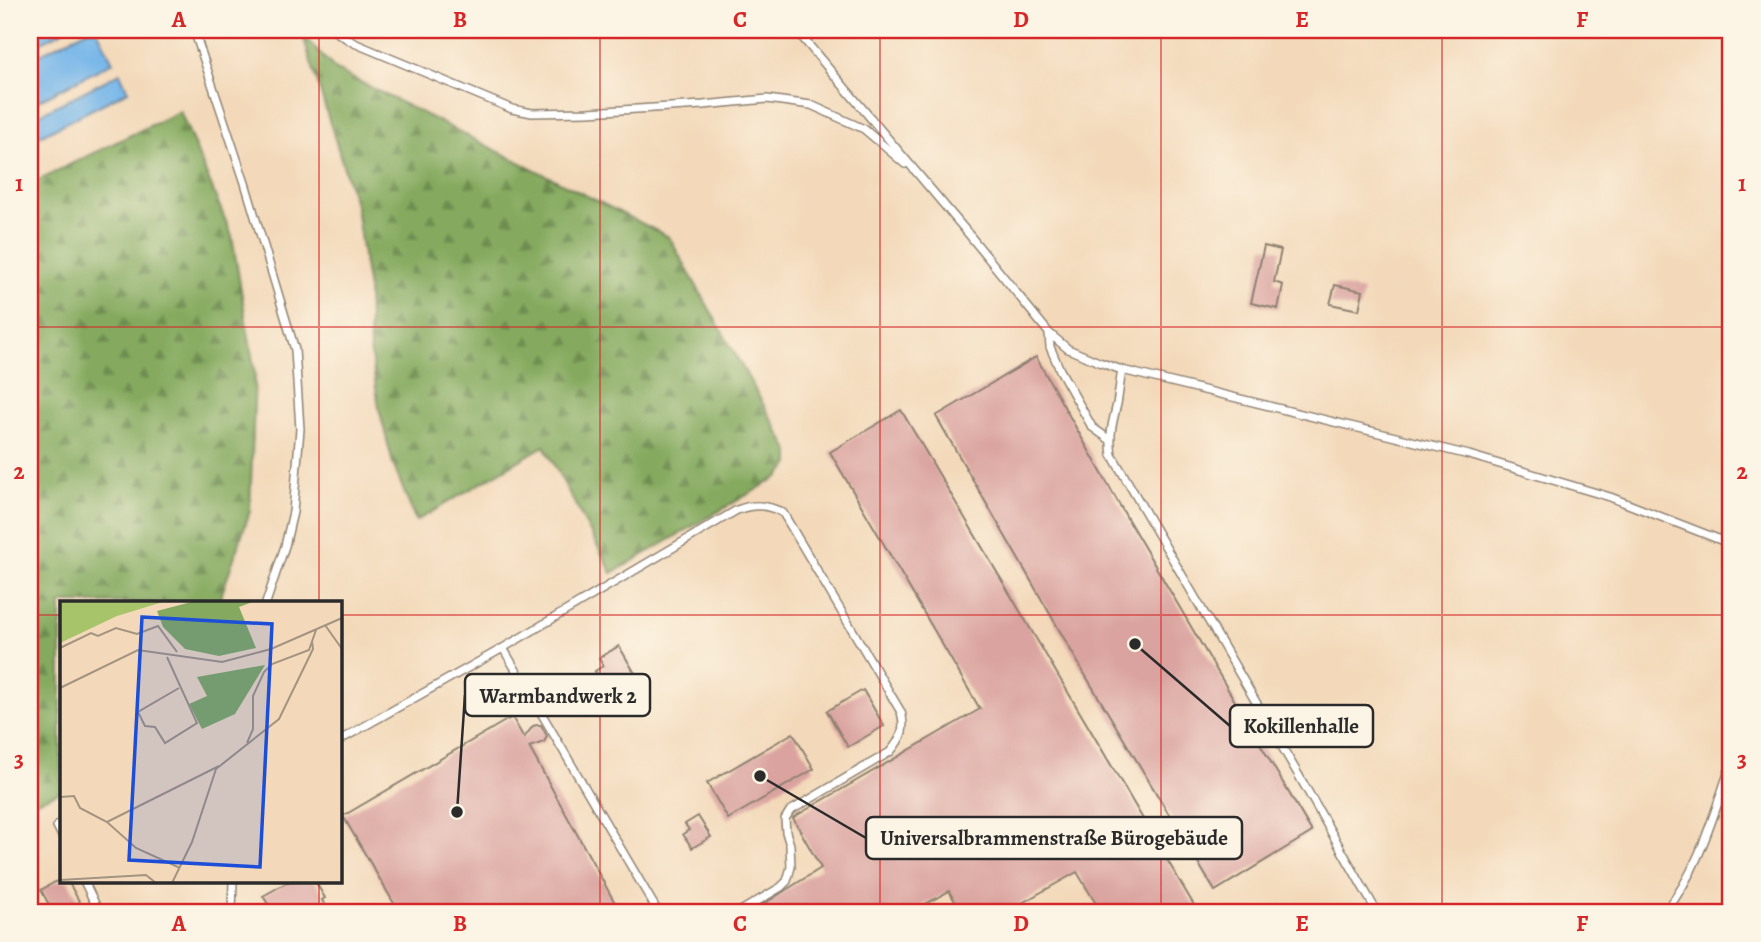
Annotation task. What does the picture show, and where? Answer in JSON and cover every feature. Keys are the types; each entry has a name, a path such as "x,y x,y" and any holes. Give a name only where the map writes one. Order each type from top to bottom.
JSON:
{"lane":[{"path":"194,30 245,183 295,350 299,459 293,512 268,601"},
{"path":"333,30 354,43 512,109 532,113 703,105 767,99 811,105 864,129 921,178"},
{"path":"796,30 1049,333 1068,349 1122,370 1469,455 1610,497 1731,544"},
{"path":"1049,333 1050,347 1060,370 1092,427 1110,440"},
{"path":"1122,370 1110,440 1112,455 1377,912"},
{"path":"341,739 737,510 764,505 783,513 901,712 903,733 890,752 790,811 785,819 791,867 787,881 739,912"},
{"path":"503,648 658,912"},
{"path":"1665,912 1692,870 1731,765"},
{"path":"85,883 99,912"},
{"path":"232,912 233,883"}],"green space":[{"path":"303,36 336,70 669,237 790,452 790,464 778,477 612,573 544,446 416,521 393,464 379,408 370,348 368,290 356,207"},
{"path":"180,111 232,236 255,374 250,511 219,601 60,601 60,791 30,804 30,184"}],"water":[{"path":"30,30 65,30 30,48"},
{"path":"88,30 97,30 113,62 30,105 30,59"},
{"path":"120,73 128,91 34,139 30,131 30,119"}],"building":[{"path":"1264,246 1281,250 1274,282 1283,285 1278,309 1251,303"},
{"path":"1335,285 1363,291 1359,310 1330,304"},
{"path":"1036,357 1127,518 1312,832 1215,891 1084,673 936,416"},
{"path":"901,410 1198,912 1101,912 1077,872 1006,912 961,912 949,891 911,912 751,912 821,868 794,817 980,709 830,452"},
{"path":"619,646 640,682 611,698 595,671 603,666 599,658"},
{"path":"863,690 884,726 848,747 827,711"},
{"path":"512,717 524,738 533,726 541,725 547,736 544,742 529,747 620,912 399,912 343,816"},
{"path":"793,733 814,769 728,819 707,783"},
{"path":"698,816 711,837 692,848 683,834 689,830 685,824"},
{"path":"57,881 69,883 85,912 53,912 41,890"},
{"path":"286,883 316,883 329,912 273,912 263,896"}],"place":[{"name":"Kokillenhalle","path":"1135,644"},
{"name":"Universalbrammenstraße Bürogebäude","path":"760,776"},
{"name":"Warmbandwerk 2","path":"457,812"}]}
